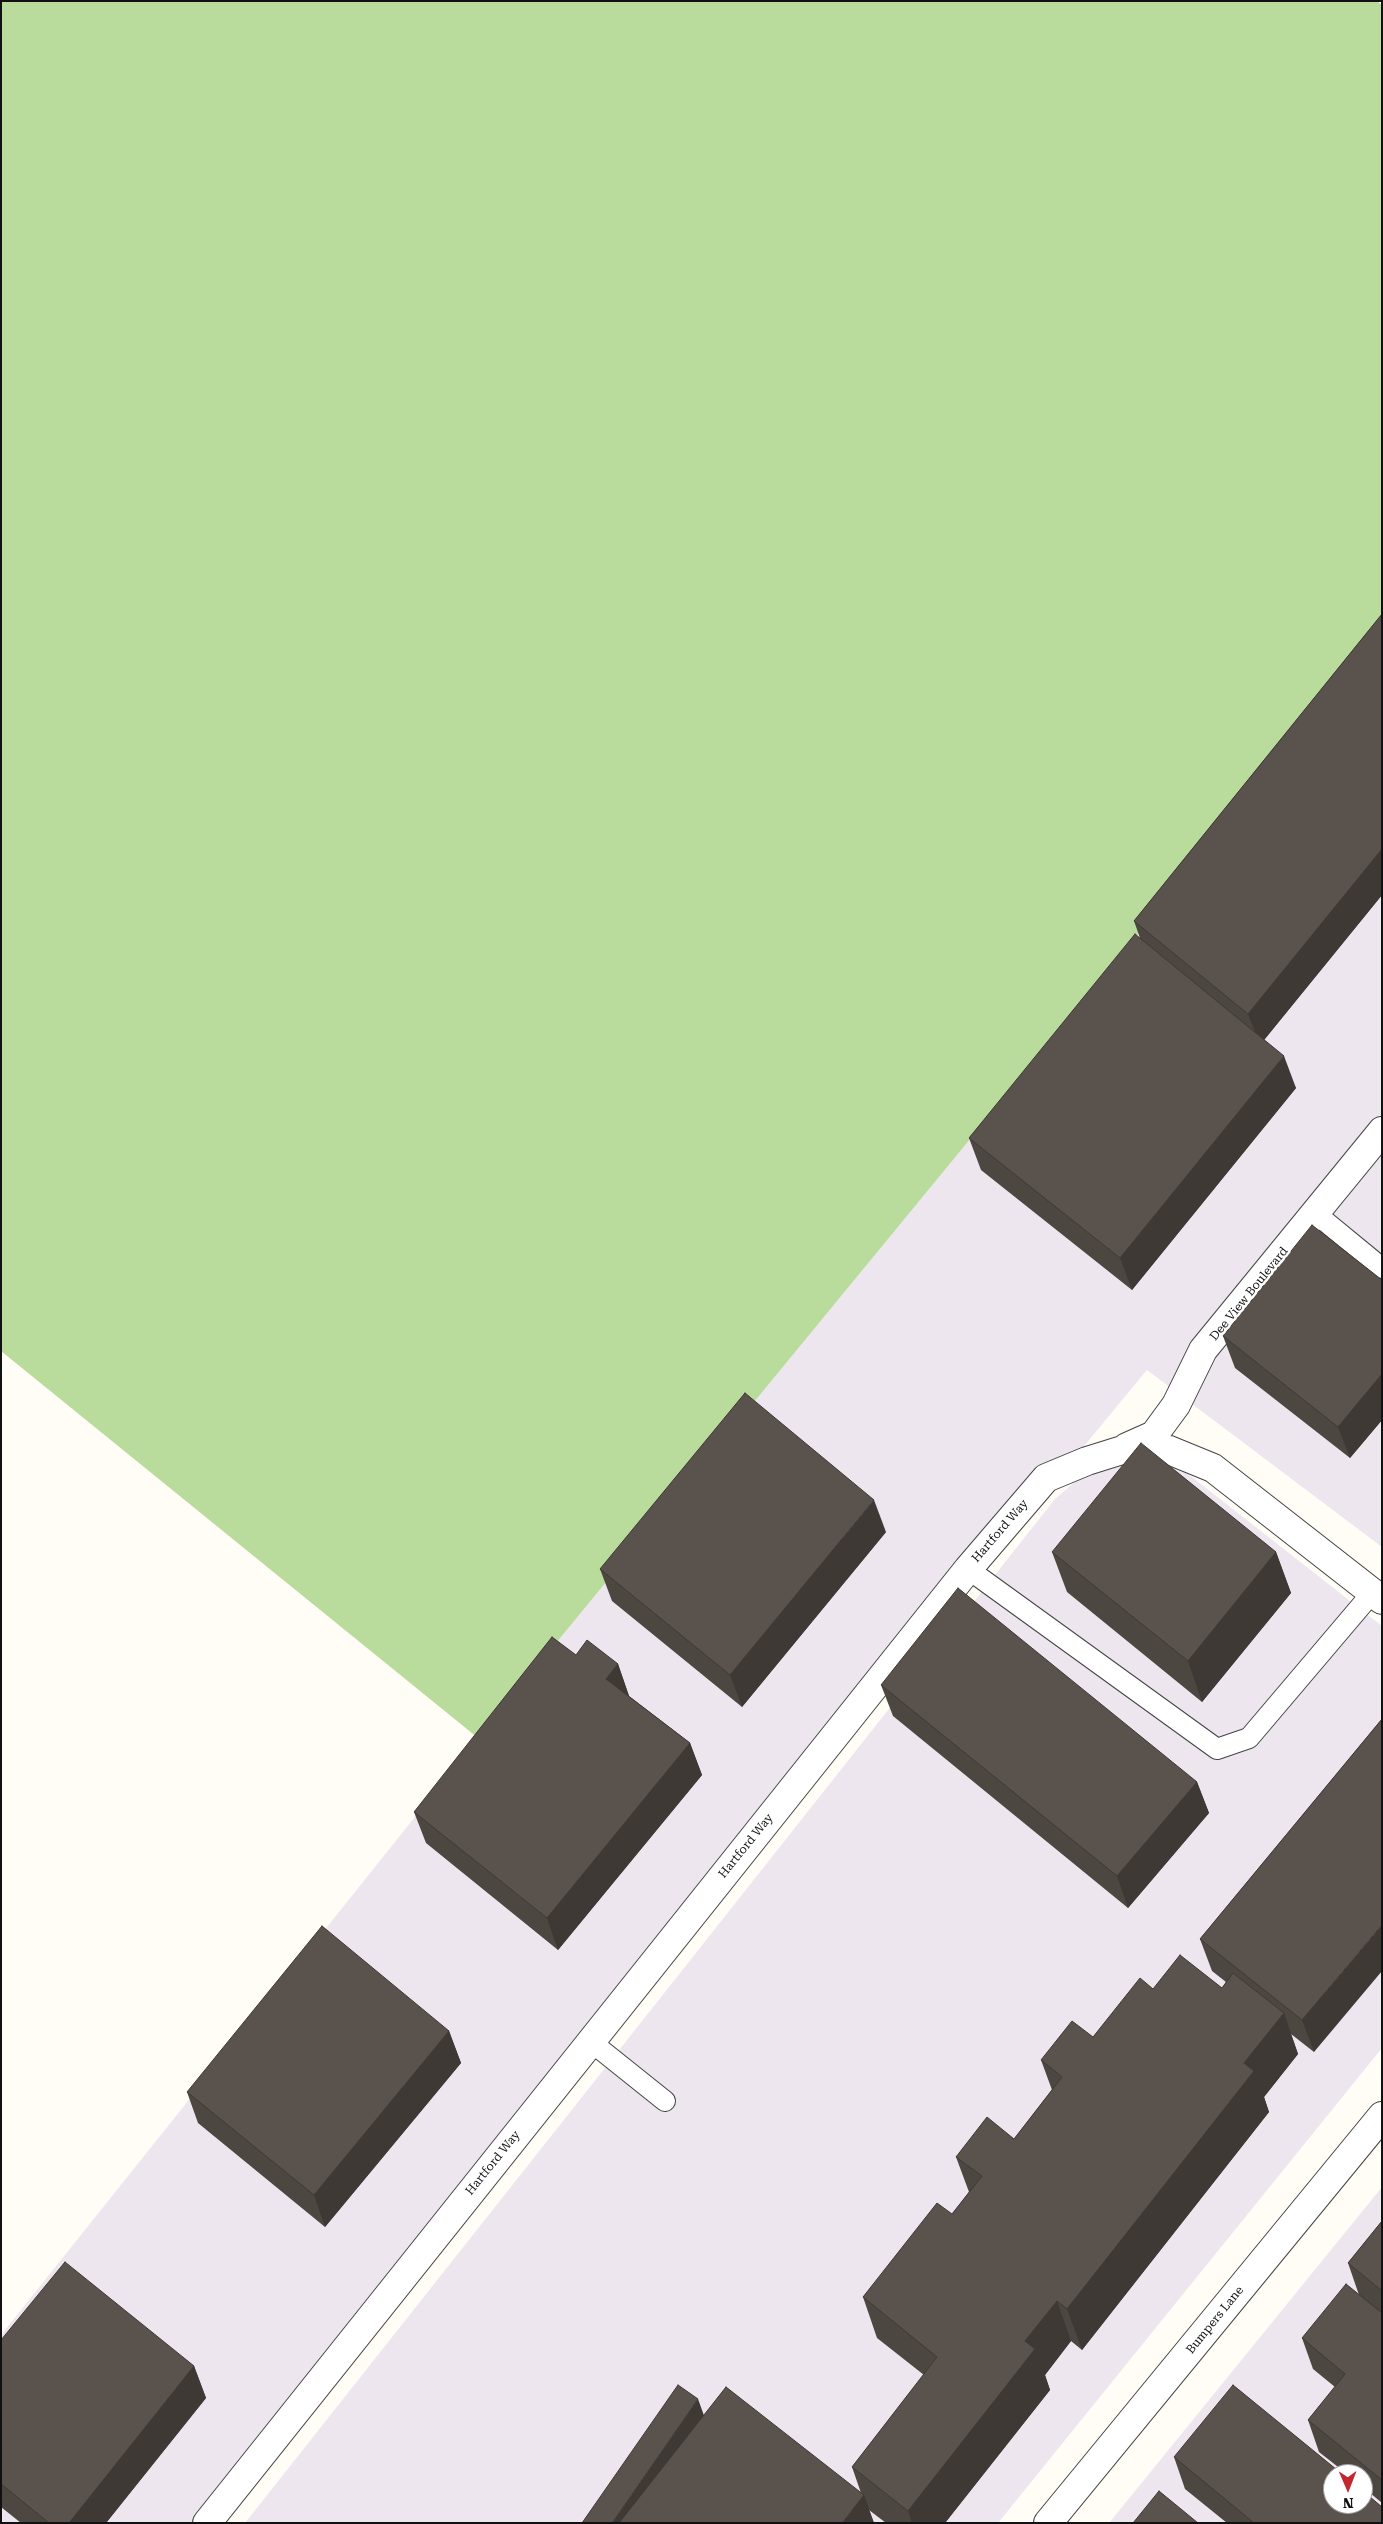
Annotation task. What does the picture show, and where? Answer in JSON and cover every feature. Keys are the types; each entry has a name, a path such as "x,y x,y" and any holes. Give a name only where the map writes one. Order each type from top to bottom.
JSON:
{"street":[{"name":"Dee View Boulevard","path":"1119,1451 1154,1435 1176,1405 1203,1350 1382,1131"},
{"name":"Hartford Way","path":"207,2523 968,1569 1046,1478 1087,1461 1119,1451 1143,1447 1168,1450 1213,1468 1377,1597"},
{"name":"Bumpers Lane","path":"1048,2523 1382,2116"}],"lane":[{"path":"1316,1213 1382,1268"},
{"path":"968,1569 1217,1749 1249,1738 1377,1597"},
{"path":"590,2041 665,2101"}],"shaded area":[{"path":"1382,629 1382,1547 1147,1370 192,2523 1,2523 1,2335 478,1738 1128,947"},
{"path":"1148,1458 1178,1466 1382,1626 1382,2048 998,2523 245,2523 1055,1499 1085,1473"},
{"path":"1382,2187 1382,2523 1109,2523"}],"green space":[{"path":"1,1 1377,1 1382,5 1382,629 1128,947 478,1738 1,1351"}],"building":[{"path":"1382,614 1382,849 1248,1014 1134,921"},
{"path":"1135,934 1284,1056 1120,1258 969,1138"},
{"path":"1312,1225 1382,1280 1382,1374 1338,1427 1223,1336"},
{"path":"745,1393 874,1500 730,1675 600,1569"},
{"path":"1141,1443 1276,1552 1188,1661 1052,1552"},
{"path":"958,1588 1197,1782 1117,1876 881,1685"},
{"path":"552,1637 576,1655 587,1640 618,1664 606,1679 690,1743 547,1918 414,1812"},
{"path":"1382,1719 1382,1925 1302,2020 1200,1939"},
{"path":"322,1926 449,2031 314,2195 187,2092"},
{"path":"1180,1955 1222,1988 1233,1973 1284,2013 1244,2063 1254,2071 1067,2309 1057,2301 1025,2341 1035,2349 908,2511 852,2467 937,2357 863,2297 937,2203 952,2214 982,2176 956,2157 987,2117 1014,2139 1062,2077 1041,2060 1072,2021 1093,2037 1140,1978 1153,1989"},
{"path":"1382,2221 1382,2291 1348,2263"},
{"path":"65,2262 194,2366 69,2523 49,2523 1,2484 1,2340"},
{"path":"1346,2284 1382,2313 1382,2480 1373,2473 1373,2464 1362,2464 1308,2420 1345,2374 1302,2338"},
{"path":"678,2385 698,2399 612,2523 582,2523"},
{"path":"1233,2385 1330,2464 1323,2464 1323,2514 1373,2514 1373,2499 1382,2507 1382,2523 1254,2523 1174,2457"},
{"path":"726,2387 864,2495 842,2523 619,2523"},
{"path":"1159,2491 1198,2523 1133,2523"}]}
